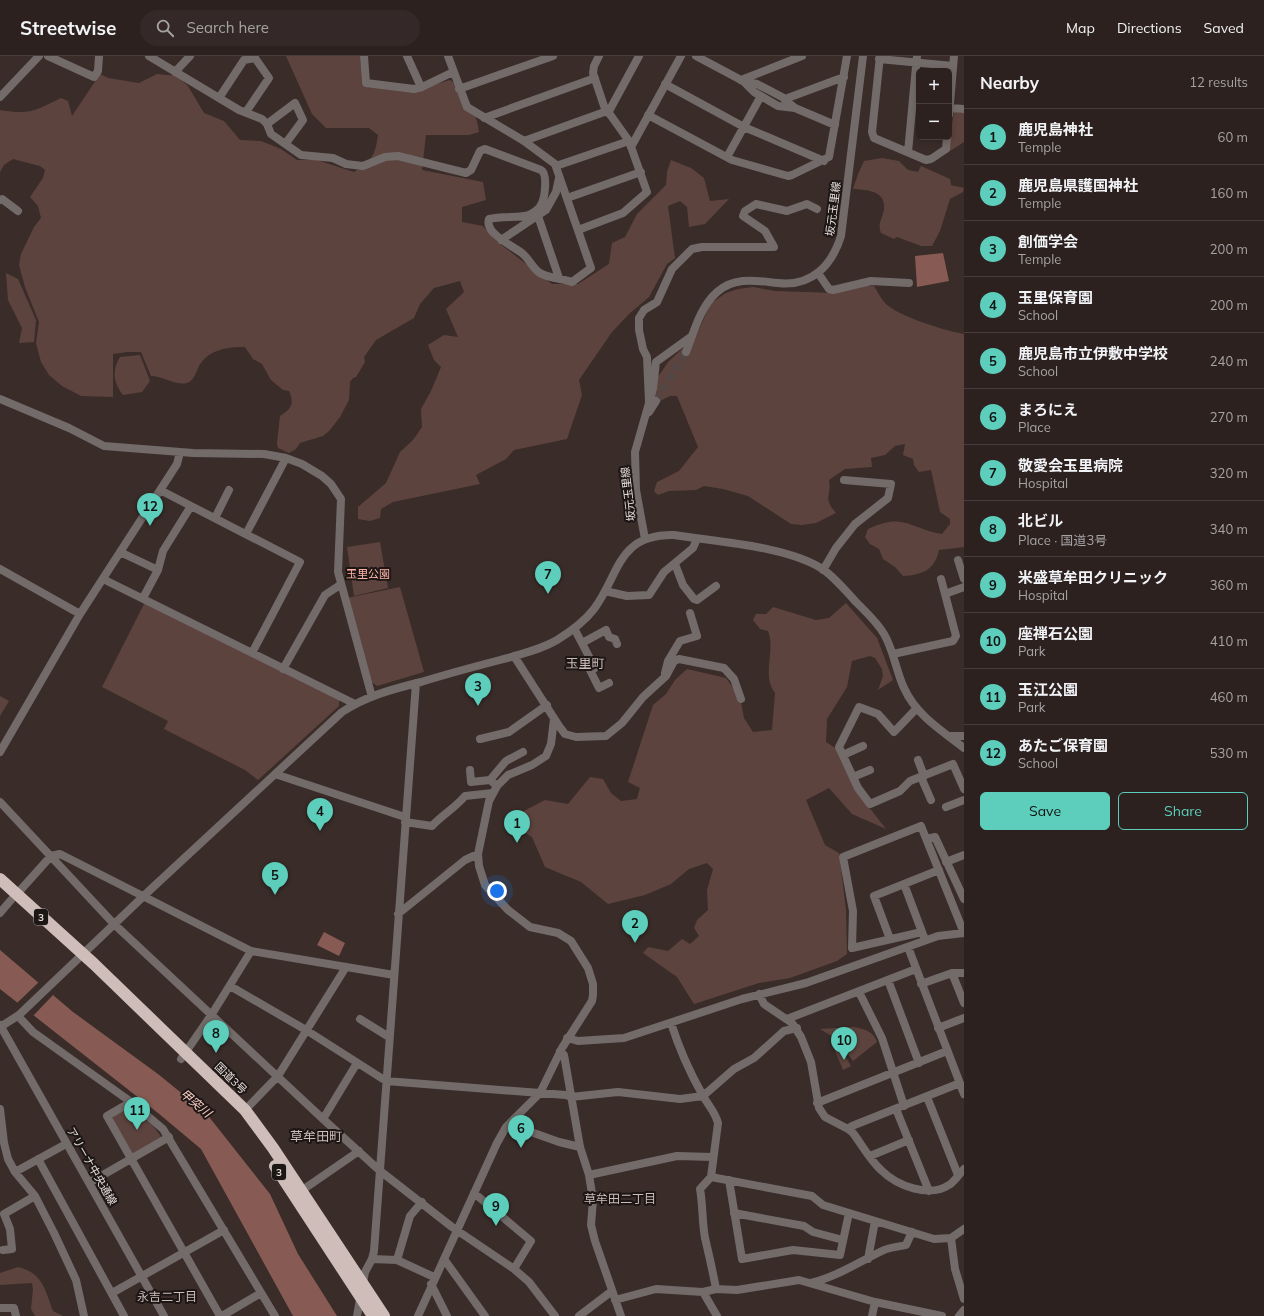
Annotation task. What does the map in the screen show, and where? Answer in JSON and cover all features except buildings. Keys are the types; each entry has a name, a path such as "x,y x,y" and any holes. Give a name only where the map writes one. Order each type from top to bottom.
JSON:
{"highway":[{"name":"国道3号","path":"0,879 14,898"},
{"name":"国道3号","path":"0,889 14,898 184,1056 245,1110 261,1131 384,1316"},
{"name":"国道3号","path":"184,1056 242,1119 373,1316"}],"street":[{"path":"0,97 39,56"},
{"path":"48,56 94,77 98,71 99,56"},
{"path":"149,56 219,98 262,119 267,124 271,134 286,143 295,152 301,155 333,158 346,164 366,166 381,158 398,156 466,173 471,170 480,151 485,149 520,161 544,172 544,198 538,209 525,216 507,216 489,220 490,229 497,237 524,255 540,274 572,282 591,268 555,164 524,141 467,107 459,89 448,56"},
{"path":"175,72 190,56"},
{"path":"364,56 366,83 414,89 453,72"},
{"path":"407,56 421,87"},
{"path":"459,89 553,56"},
{"path":"578,230 623,213 646,194 647,188 630,144 608,112 595,78 593,70 599,56"},
{"path":"524,141 608,112 639,56"},
{"path":"556,166 630,144 648,116 681,56"},
{"path":"696,56 741,80 761,96 778,106 794,108 835,125"},
{"path":"741,80 783,59 802,56"},
{"path":"648,116 727,157 788,176 824,161 830,154 847,56"},
{"name":"坂元玉里線","path":"686,352 705,306 724,287 748,280 787,284 805,280 818,273 833,257 841,236 863,56"},
{"path":"950,104 954,56"},
{"path":"947,140 946,149 931,159 926,160 874,138 872,132 879,57 916,59 954,66"},
{"path":"219,98 244,60 255,58 269,78 246,112"},
{"path":"908,152 916,59"},
{"path":"785,99 844,76"},
{"path":"484,118 595,78"},
{"path":"741,80 757,84 785,99 794,108"},
{"path":"665,84 744,127 824,161"},
{"path":"727,157 761,96"},
{"path":"267,124 295,104 303,120 286,143"},
{"path":"952,111 964,109"},
{"path":"567,198 641,172"},
{"path":"501,240 546,210 552,202 559,177"},
{"path":"0,200 18,211"},
{"path":"653,401 647,357 643,349 639,330 639,318 644,310 657,302 672,269 692,250 702,247 774,247 765,231 743,216 745,211 756,204 787,210 807,204 816,209"},
{"path":"538,216 559,278"},
{"path":"818,273 829,288 833,290 871,281 909,283"},
{"name":"坂元玉里線","path":"645,539 634,473 635,449 643,423 653,401 656,362 692,336"},
{"path":"0,399 69,428 104,446 180,452 264,454 286,458 314,469 331,484 341,499 338,572 340,585 372,697"},
{"path":"0,752 80,614 177,464 180,452"},
{"path":"246,534 286,458"},
{"path":"823,570 836,548 855,524 888,498 891,484 844,480"},
{"path":"160,490 300,562 252,653"},
{"path":"215,518 230,490"},
{"path":"143,598 158,570 163,551 191,506"},
{"path":"0,1027 19,1016 114,924 342,712 355,704 372,697 416,683 514,656 555,641 574,628 593,610 605,591 620,560 631,548 645,539 664,535 792,555 823,570 834,578 878,624 885,635 893,654 904,688 917,708 928,720 964,748"},
{"path":"605,591 627,596 648,595 664,572 693,548 697,539"},
{"path":"120,552 158,570"},
{"path":"958,560 964,579"},
{"path":"675,564 683,585 694,599 697,600 716,586"},
{"path":"0,569 80,614"},
{"path":"103,579 355,704"},
{"path":"893,654 953,641 956,636 941,579"},
{"path":"284,669 325,595 340,585"},
{"path":"945,594 964,587"},
{"path":"666,676 665,669 674,649 680,641 697,636 690,613"},
{"path":"574,628 595,668 590,670 599,688 609,683"},
{"path":"582,643 606,630 609,637 615,638 617,644"},
{"path":"514,656 565,734 576,737 606,736 622,723 643,697 666,676 674,661 680,659 724,668 730,672 738,686 740,700"},
{"path":"357,1316 365,1272 372,1259 416,683"},
{"path":"480,739 509,732 547,705"},
{"path":"917,708 894,732 878,714 859,707 847,734 840,743 839,747 858,788 870,804 900,791 910,782 953,764 964,789"},
{"path":"418,1316 497,1143 509,1124 540,1093 567,1038 592,1001 593,984 588,968 571,941 565,936 530,927 494,895 482,879 478,854 488,801 508,775 532,765 546,756 551,744 554,719"},
{"path":"948,736 964,736"},
{"path":"843,755 863,746"},
{"path":"470,770 471,782 490,780 506,762 523,752"},
{"path":"918,760 931,800"},
{"path":"853,778 870,770"},
{"path":"275,774 405,819 432,826 444,814 456,806 465,796 495,790"},
{"path":"490,780 495,790"},
{"path":"946,807 964,800"},
{"path":"0,802 114,924 323,1119 360,1151 379,1170 458,1230 514,1269 529,1282 555,1316"},
{"path":"567,1038 578,1041 616,1039 671,1023 759,994 806,983 925,940 946,934 964,933 921,826 843,857 853,911 852,948 922,932"},
{"path":"927,840 936,837 964,899"},
{"path":"0,913 52,856 60,854 251,951 394,975"},
{"path":"398,914 465,860 478,854"},
{"path":"946,862 964,855"},
{"path":"890,939 874,896 939,870"},
{"path":"904,884 925,940"},
{"path":"908,947 964,1094"},
{"path":"184,1056 251,951"},
{"path":"245,1110 278,1076 346,967"},
{"path":"787,1019 916,969"},
{"path":"921,984 952,972 964,973"},
{"path":"952,972 964,1003"},
{"path":"888,980 919,1062"},
{"path":"230,986 306,1030 386,1081 566,1094 571,1097 618,1092 680,1099 703,1096 734,1069 754,1058 784,1031 797,1028"},
{"path":"859,992 882,1038 909,1140 929,1191"},
{"path":"759,994 764,1004 787,1019 797,1028 812,1062 817,1103 825,1117 848,1129 882,1171 912,1188 929,1191 949,1185 961,1172 927,1097"},
{"path":"19,1016 33,1032 131,1102 163,1129 275,1316"},
{"path":"938,1028 964,1018"},
{"path":"360,1019 389,1037"},
{"path":"671,1023 682,1055 703,1096 716,1114 718,1123 711,1177 700,1189 703,1206 705,1238 710,1251 716,1290"},
{"name":"アリーナ中央通線","path":"0,1027 164,1316"},
{"path":"560,1051 564,1055 580,1147 589,1175 592,1200 591,1224 595,1241 621,1316"},
{"path":"817,1103 947,1051"},
{"path":"323,1119 357,1063"},
{"path":"848,1129 852,1126 960,1084"},
{"path":"131,1102 107,1116 221,1316 261,1293"},
{"path":"0,1109 4,1143 8,1159 15,1172 35,1196 76,1280 84,1316"},
{"path":"509,1124 559,1142 580,1147"},
{"path":"89,1183 169,1137"},
{"path":"870,1156 909,1140"},
{"path":"15,1172 66,1144"},
{"path":"301,1191 360,1151"},
{"path":"589,1175 677,1156 713,1157"},
{"path":"38,1159 124,1316"},
{"path":"711,1177 812,1196 823,1205 934,1239 951,1238 964,1228"},
{"path":"729,1180 742,1259 793,1250 840,1255 849,1213"},
{"path":"474,1192 531,1241 514,1269"},
{"path":"3,1250 12,1249 10,1229 2,1214 35,1196"},
{"path":"397,1260 410,1216 422,1202"},
{"path":"734,1213 804,1226 813,1232 843,1240"},
{"path":"868,1259 875,1221"},
{"path":"112,1293 224,1230"},
{"path":"811,1283 825,1280 837,1272 868,1259 883,1250 906,1245 912,1232"},
{"path":"951,1238 955,1269 964,1299"},
{"path":"372,1259 397,1260 433,1281 447,1316"},
{"path":"444,1259 485,1316"},
{"path":"615,1300 656,1289 703,1292 716,1290 737,1290 795,1280 811,1283 875,1302 942,1316"},
{"path":"579,1316 612,1291"},
{"path":"703,1292 717,1316"},
{"path":"872,1316 875,1302"},
{"path":"0,1308 14,1308 16,1316"},
{"path":"959,1316 964,1310"}],"green space":[{"path":"286,56 360,56 362,85 430,86 450,80 456,84 470,103 476,118 479,132 469,135 426,135 422,170 483,182 486,200 462,207 462,222 483,226 495,240 552,284 578,284 609,264 612,243 625,237 637,214 666,185 667,172 671,160 691,168 704,178 710,201 729,199 705,224 689,227 687,207 680,201 668,206 675,258 667,264 649,297 629,314 612,332 579,380 582,395 567,439 514,450 506,459 476,475 480,484 393,502 381,509 380,518 370,521 358,519 358,507 386,483 400,452 413,440 422,427 421,409 431,391 441,367 434,360 428,345 444,335 458,337 446,309 464,292 460,281 434,288 420,304 414,318 376,340 364,357 365,362 356,377 350,382 349,400 340,417 330,430 323,436 300,443 296,449 289,453 278,448 277,443 280,416 287,411 292,403 289,391 283,390 271,380 262,364 253,359 245,347 219,350 213,353 203,360 191,380 183,384 156,376 151,376 141,352 113,354 113,397 81,396 62,386 49,375 41,362 36,343 39,322 25,287 19,265 21,254 34,227 41,218 38,206 30,197 43,178 45,170 40,166 13,159 4,165 0,172 0,110 18,112 32,111 61,98 68,101 72,116 100,74 108,78 139,83 157,74 177,76 188,86 204,113 224,121 240,140 261,141 281,149 297,160 317,160 354,172 365,165 374,153 378,135 369,128 326,128 312,114"},
{"path":"954,112 964,113 964,142 947,153 949,140 952,140"},
{"path":"882,158 899,161 908,170 918,172 921,166 950,179 951,185 964,188 963,192 950,199 940,231 932,246 921,246 897,237 894,239 881,233 880,223 884,209 882,198 874,192 853,189 864,161"},
{"path":"6,273 18,279 36,320 34,342 19,343 22,328 8,300"},
{"path":"862,286 874,286 886,304 892,309 911,318 946,330 964,334 964,547 939,550 931,567 922,573 903,576 895,567 883,559 879,549 870,544 865,537 868,529 890,522 906,523 942,534 950,524 950,519 940,512 931,470 919,472 914,465 913,459 903,455 905,444 895,446 885,455 871,458 872,467 845,469 829,480 830,485 828,500 836,513 816,523 802,525 791,524 748,496 723,489 704,486 696,490 669,491 658,495 654,491 657,482 679,471 698,447 677,396 670,396 660,401 656,399 658,377 668,362 696,336 711,303 726,293 738,289 753,287 775,291 835,293"},
{"path":"140,355 150,381 142,392 123,395 117,385 115,376 117,362 120,357"},
{"name":"玉里公園","path":"380,542 388,588 354,596 347,547"},
{"path":"400,587 424,672 377,686 370,681 347,598"},
{"path":"145,602 339,698 339,706 258,780 245,770 164,729 168,721 102,687"},
{"path":"846,603 877,638 893,680 878,690 883,676 882,669 875,658 870,656 852,661 847,687 827,719 826,742 837,749 855,789 886,829 852,814 829,788 806,800 825,845 839,853 846,910 847,954 837,961 790,978 759,983 694,1004 677,977 643,953 648,947 668,951 682,939 690,944 699,936 694,928 697,920 708,910 707,890 713,869 707,863 689,869 671,884 645,895 608,904 581,882 545,867 532,837 519,829 520,813 545,800 568,804 590,777 603,779 611,793 621,801 637,799 640,788 628,782 653,705 666,694 675,680 687,669 726,678 740,697 744,718 753,732 772,730 775,693 769,679 770,639 768,631 760,629 753,620 756,614 766,614 773,607 816,620 829,618"},
{"path":"0,696 9,701 0,716"},
{"path":"853,1027 868,1031 873,1035 877,1042 853,1061 838,1040 820,1029"},
{"path":"839,1045 851,1066 843,1070 833,1046"},
{"path":"128,1106 153,1126 162,1138 133,1154 111,1115"},
{"path":"18,1267 33,1273 38,1278 45,1289 53,1311 63,1316 35,1316 31,1309 33,1289 32,1283 0,1285 0,1273"}],"shaded area":[{"path":"943,253 949,281 917,287 915,256"},
{"path":"324,932 345,943 339,956 317,945"},
{"path":"0,950 73,1012 158,1074 206,1113 270,1194 298,1254 337,1316 293,1316 201,1149 158,1113 0,989"}],"pier":[{"path":"40,981 54,994 32,1017 16,1004"}],"tunnel":[{"path":"656,401 686,352"}],"place":[{"name":"あたご保育園","path":"150,526"},
{"name":"敬愛会玉里病院","path":"548,594"},
{"name":"創価学会","path":"478,706"},
{"name":"玉里保育園","path":"320,831"},
{"name":"鹿児島神社","path":"517,843"},
{"name":"鹿児島市立伊敷中学校","path":"275,895"},
{"name":"鹿児島県護国神社","path":"635,943"},
{"name":"北ビル","path":"216,1053"},
{"name":"座禅石公園","path":"844,1060"},
{"name":"玉江公園","path":"137,1130"},
{"name":"まろにえ","path":"521,1148"},
{"name":"米盛草牟田クリニック","path":"496,1226"}],"district":[{"name":"玉里町","path":"585,663"},
{"name":"草牟田町","path":"316,1136"},
{"name":"草牟田二丁目","path":"620,1198"},
{"name":"永吉二丁目","path":"167,1296"}],"water label":[{"name":"甲突川","path":"196,1103"}]}
